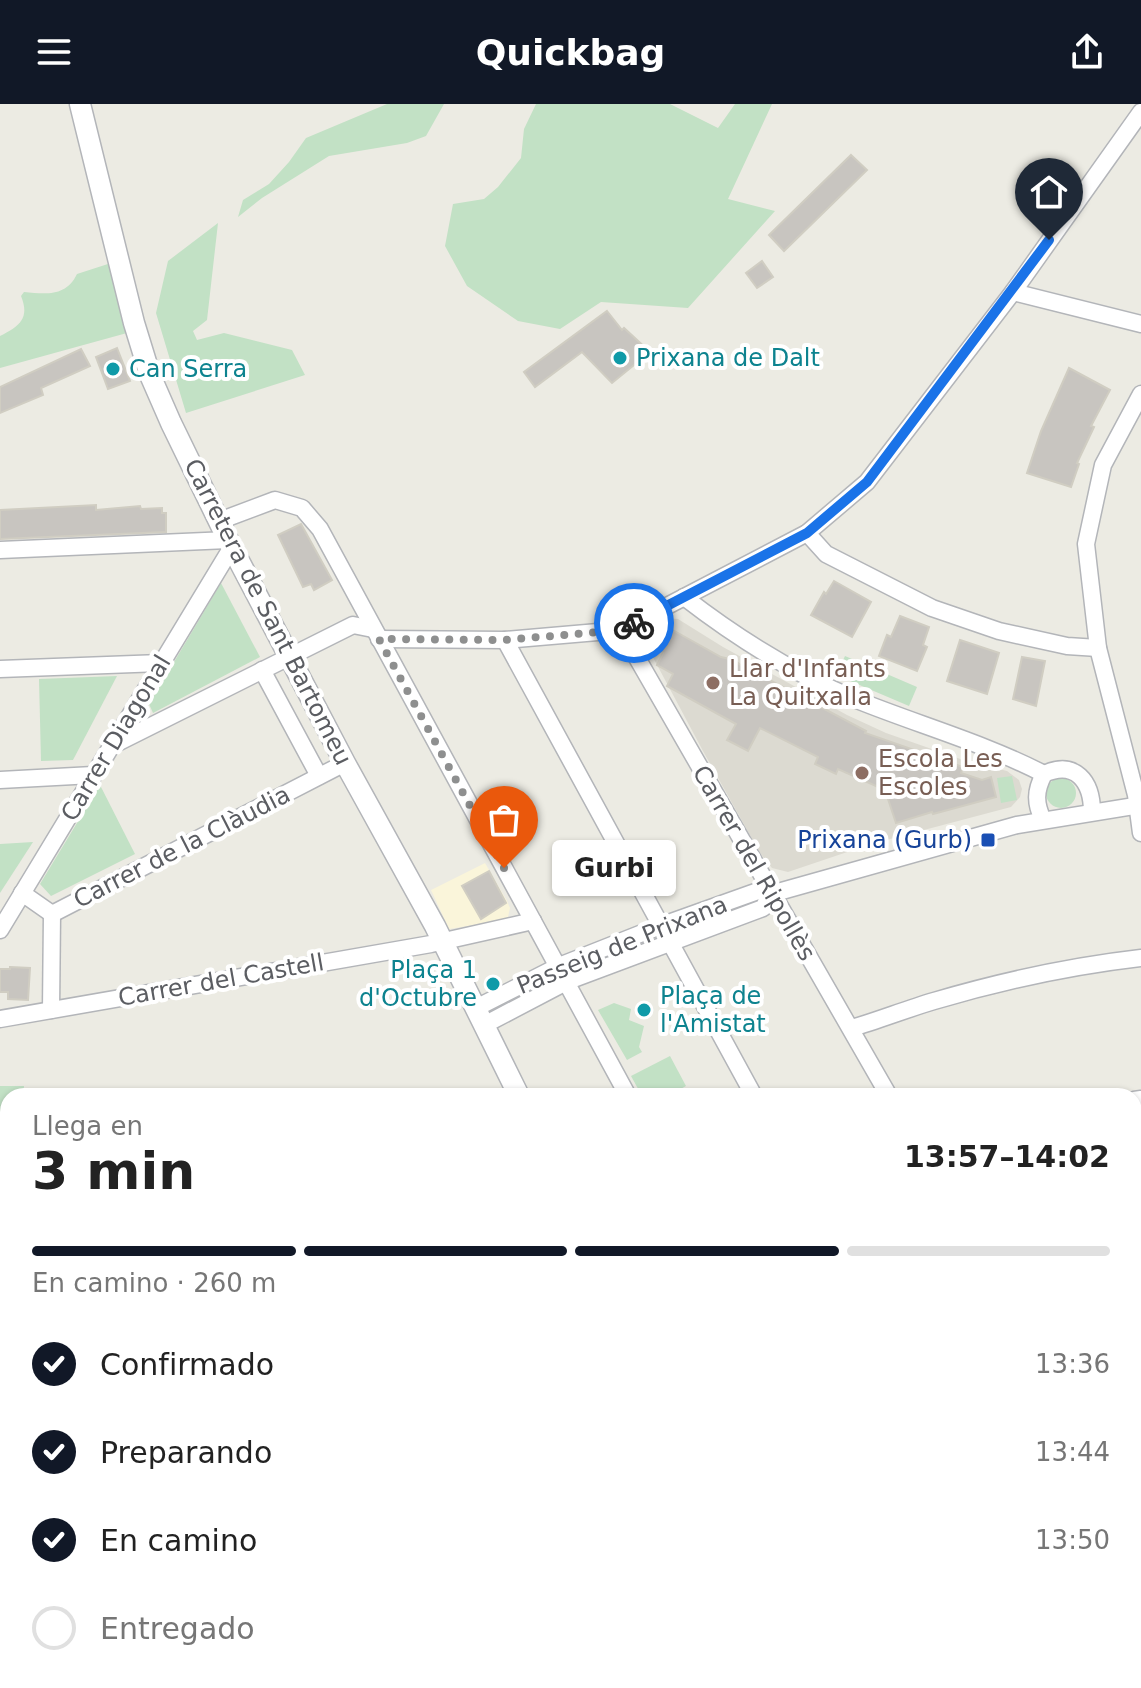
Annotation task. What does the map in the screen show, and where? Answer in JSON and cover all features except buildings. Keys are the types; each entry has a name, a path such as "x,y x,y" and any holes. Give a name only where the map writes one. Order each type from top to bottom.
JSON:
{"street":[{"name":"Carretera de Sant Bartomeu","path":"80,104 134,323 150,375 226,536 442,942 515,1088"},
{"path":"111,746 353,625 376,634 505,640 621,630 807,533 867,482 1013,292 1141,112"},
{"path":"1013,292 1141,324"},
{"path":"1141,394 1103,465 1086,544 1098,648 1139,805 1141,833"},
{"path":"0,550 226,536 275,500 302,508 320,529 624,1088"},
{"path":"807,533 826,554 932,608 999,631 1067,646 1098,648"},
{"name":"Carrer Diagonal","path":"0,930 161,663 226,536"},
{"path":"684,597 729,632 856,700 1009,756 1044,774"},
{"name":"Carrer del Ripollès","path":"621,630 885,1088"},
{"path":"505,640 750,1088"},
{"path":"0,669 161,663"},
{"path":"262,670 319,776"},
{"name":"Carrer de la Clàudia","path":"22,893 52,914 345,763"},
{"path":"1092,812 1089,790 1082,778 1066,769 1044,774 1036,792 1036,802 1043,820 1139,805"},
{"path":"0,780 93,775"},
{"name":"Passeig de Prixana","path":"480,1017 660,926 758,891 771,894 1043,820"},
{"name":"Passeig de Prixana","path":"563,974 670,942 763,908 771,894"},
{"path":"51,1010 52,914"},
{"path":"442,942 533,921"},
{"name":"Carrer del Castell","path":"0,1019 442,942"},
{"path":"852,1028 935,1001 1024,978 1141,958"}],"shaded area":[{"name":"Escola Les Escoles","path":"666,618 678,619 847,715 886,733 966,761 1007,771 1019,780 1022,789 1020,797 1011,807 871,844 788,872 772,868 760,853 648,648 646,640 652,626"},
{"path":"485,863 510,908 508,917 449,929 431,890"}],"green space":[{"path":"387,104 444,104 426,136 407,143 329,156 262,198 238,217 243,200 269,184 306,138"},
{"path":"536,104 670,104 718,128 735,104 772,104 728,199 775,211 688,308 601,302 560,329 518,321 467,286 445,246 453,204 484,199 521,158 524,129"},
{"path":"218,223 207,320 193,331 197,340 224,333 292,350 305,375 186,413 156,313 168,261"},
{"path":"111,263 127,333 0,368 0,336 13,329 24,316 21,296 24,292 61,290 77,274"},
{"path":"221,583 260,657 153,713 149,704"},
{"path":"845,656 917,687 909,706 836,675"},
{"path":"117,676 73,760 41,761 39,679"},
{"path":"1012,776 1017,800 1001,803 997,778"},
{"path":"1061,778 1071,783 1076,793 1071,803 1061,808 1051,803 1046,793 1051,783"},
{"path":"100,785 135,854 51,896 40,884"},
{"path":"33,842 0,893 0,844"},
{"path":"614,1003 631,1009 629,1020 644,1026 639,1047 642,1052 627,1060 598,1010"},
{"path":"670,1056 686,1086 638,1088 631,1076"},
{"path":"0,1086 24,1086 24,1088"}],"way so far":[{"path":"504,868 379,639 505,640 621,630 634,623"}],"place":[{"name":"Prixana de Dalt","path":"620,358"},
{"name":"Can Serra","path":"113,369"},
{"name":"Llar d'Infants La Quitxalla","path":"713,683"},
{"name":"Escola Les Escoles","path":"862,773"},
{"name":"Prixana (Gurb)","path":"988,840"},
{"name":"Gurbi","path":"504,868"},
{"name":"Plaça 1 d'Octubre","path":"493,984"},
{"name":"Plaça de l'Amistat","path":"644,1010"}],"route":[{"path":"634,623 807,533 867,482 1013,292 1049,240"}]}
